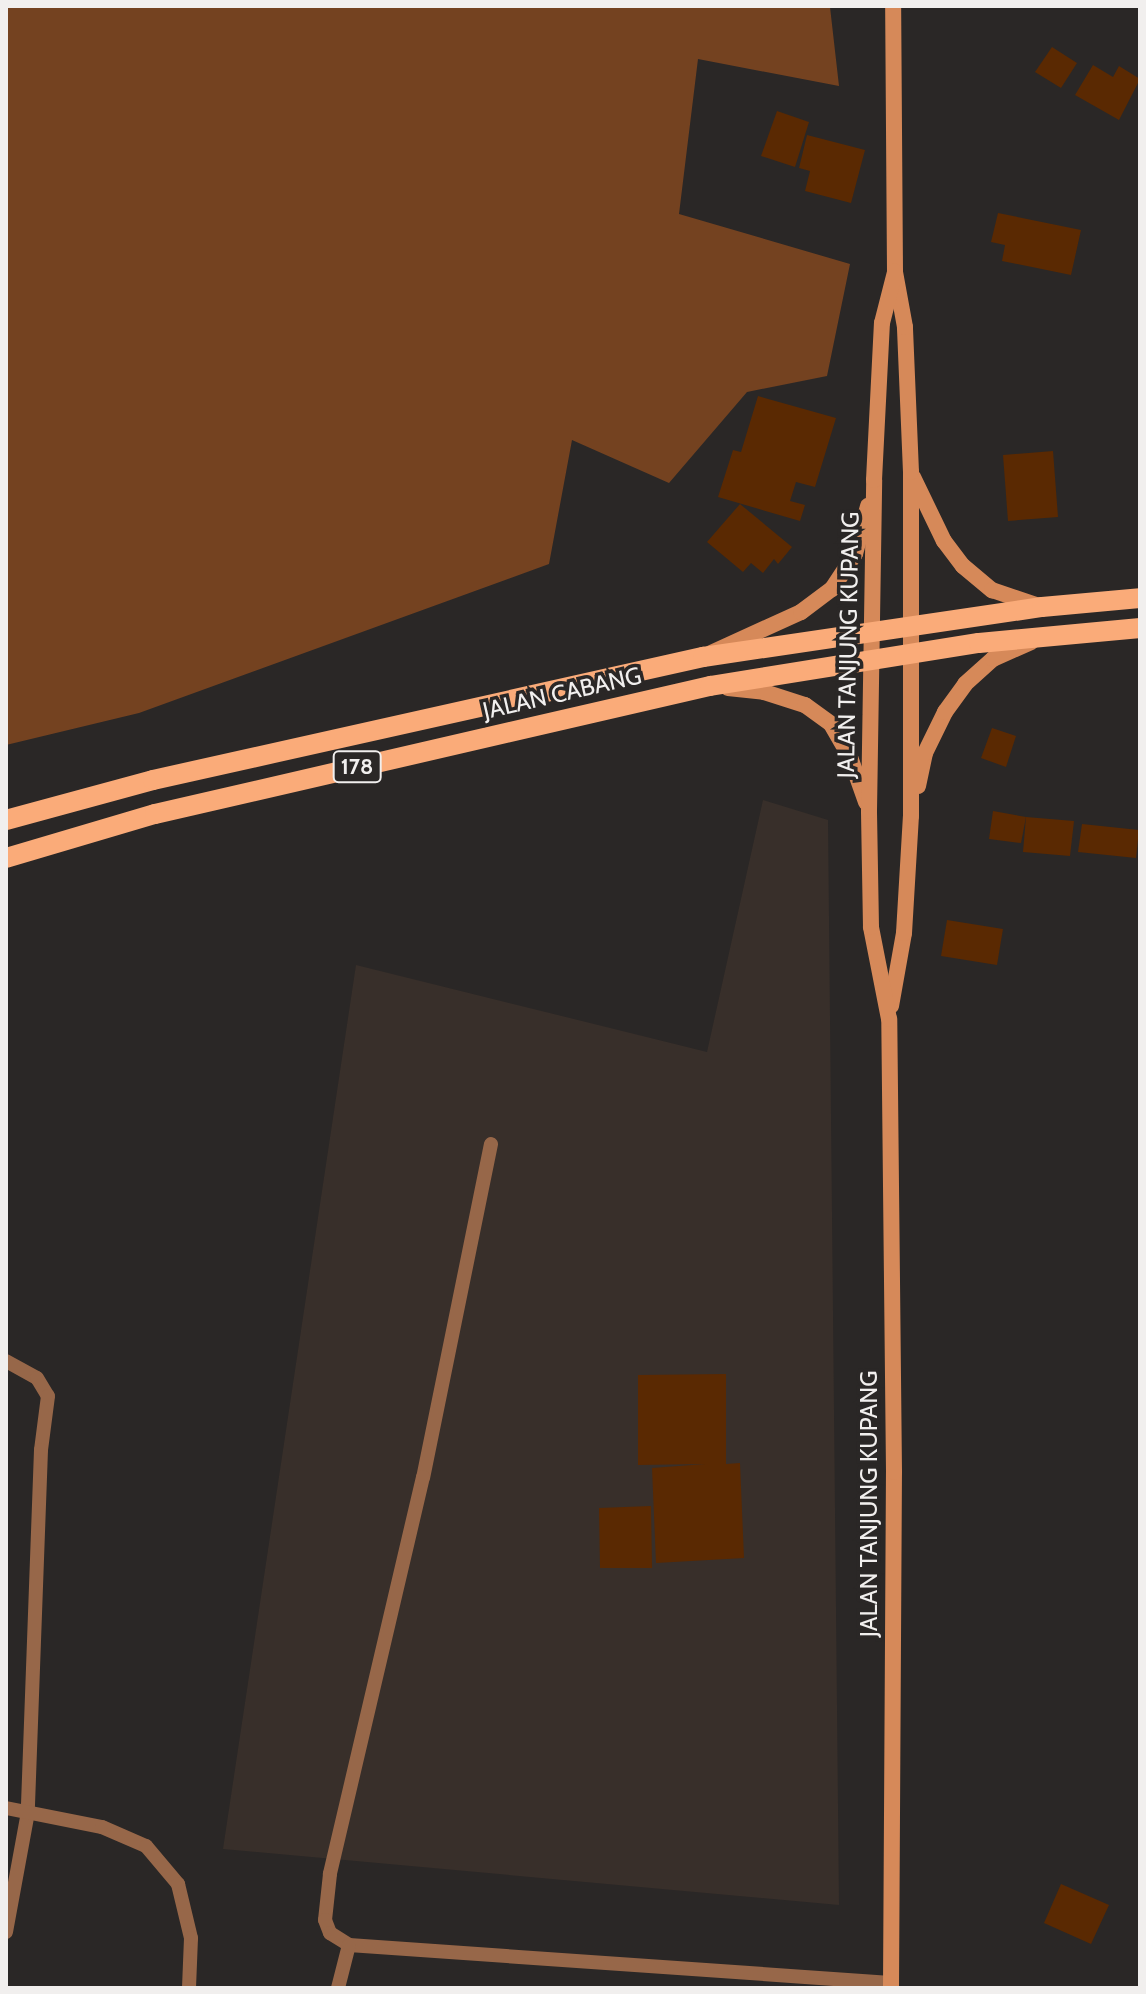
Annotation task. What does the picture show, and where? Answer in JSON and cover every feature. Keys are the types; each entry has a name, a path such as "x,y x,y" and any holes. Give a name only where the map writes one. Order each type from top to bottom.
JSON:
{"main road":[{"name":"JALAN TANJUNG KUPANG","path":"889,1019 904,933 911,816 911,472 905,327 895,272 893,6"},
{"name":"JALAN TANJUNG KUPANG","path":"891,1985 894,1472 889,1019 871,927 869,811 874,480 882,323 895,272"},
{"path":"911,472 944,541 963,566 992,590 1042,607"},
{"path":"703,657 801,612 832,589 855,554 874,480"},
{"name":"JALAN CABANG","path":"6,820 153,780 703,657 1042,607 1140,598"},
{"name":"JALAN CABANG","path":"6,858 155,814 710,686 911,652 1047,634 1140,628"},
{"path":"911,816 925,753 945,712 965,684 993,659 1047,634"},
{"path":"710,686 764,692 805,705 831,724 850,757 869,811"}],"lane":[{"path":"491,1144 423,1477 330,1874 325,1920 330,1933 349,1945 891,1985"},
{"path":"6,1361 37,1378 48,1396 40,1465 28,1812 6,1932"},
{"path":"6,1808 102,1827 146,1846 178,1884 191,1938 189,1988"},
{"path":"338,1988 349,1945"}],"shaded area":[{"path":"6,6 830,7 839,86 698,59 679,214 850,264 827,376 747,392 669,483 572,440 549,564 139,713 6,745"},
{"path":"763,800 828,820 839,1905 223,1849 356,965 707,1052"}],"building":[{"path":"1052,47 1077,63 1061,88 1035,72"},
{"path":"1093,65 1113,77 1119,66 1140,79 1119,120 1075,95"},
{"path":"777,111 809,122 795,167 761,156"},
{"path":"807,135 865,150 851,203 805,191 810,171 799,168"},
{"path":"998,213 1081,230 1071,275 1002,261 1005,245 991,242"},
{"path":"758,396 836,418 815,487 796,482 790,501 805,505 800,521 718,497 733,450 741,452"},
{"path":"1053,451 1058,517 1008,521 1003,455"},
{"path":"740,504 792,547 778,564 774,559 763,573 751,563 743,572 707,542"},
{"path":"992,728 1016,736 1006,767 981,758"},
{"path":"993,811 1026,817 1021,843 989,839"},
{"path":"1026,817 1074,821 1070,856 1023,852"},
{"path":"1082,824 1139,830 1136,858 1078,852"},
{"path":"947,920 1003,929 997,965 941,956"},
{"path":"726,1374 726,1464 740,1463 744,1558 656,1563 652,1468 705,1464 638,1465 638,1375"},
{"path":"651,1506 652,1568 600,1568 599,1508"},
{"path":"1061,1884 1109,1905 1091,1944 1044,1923"}]}
